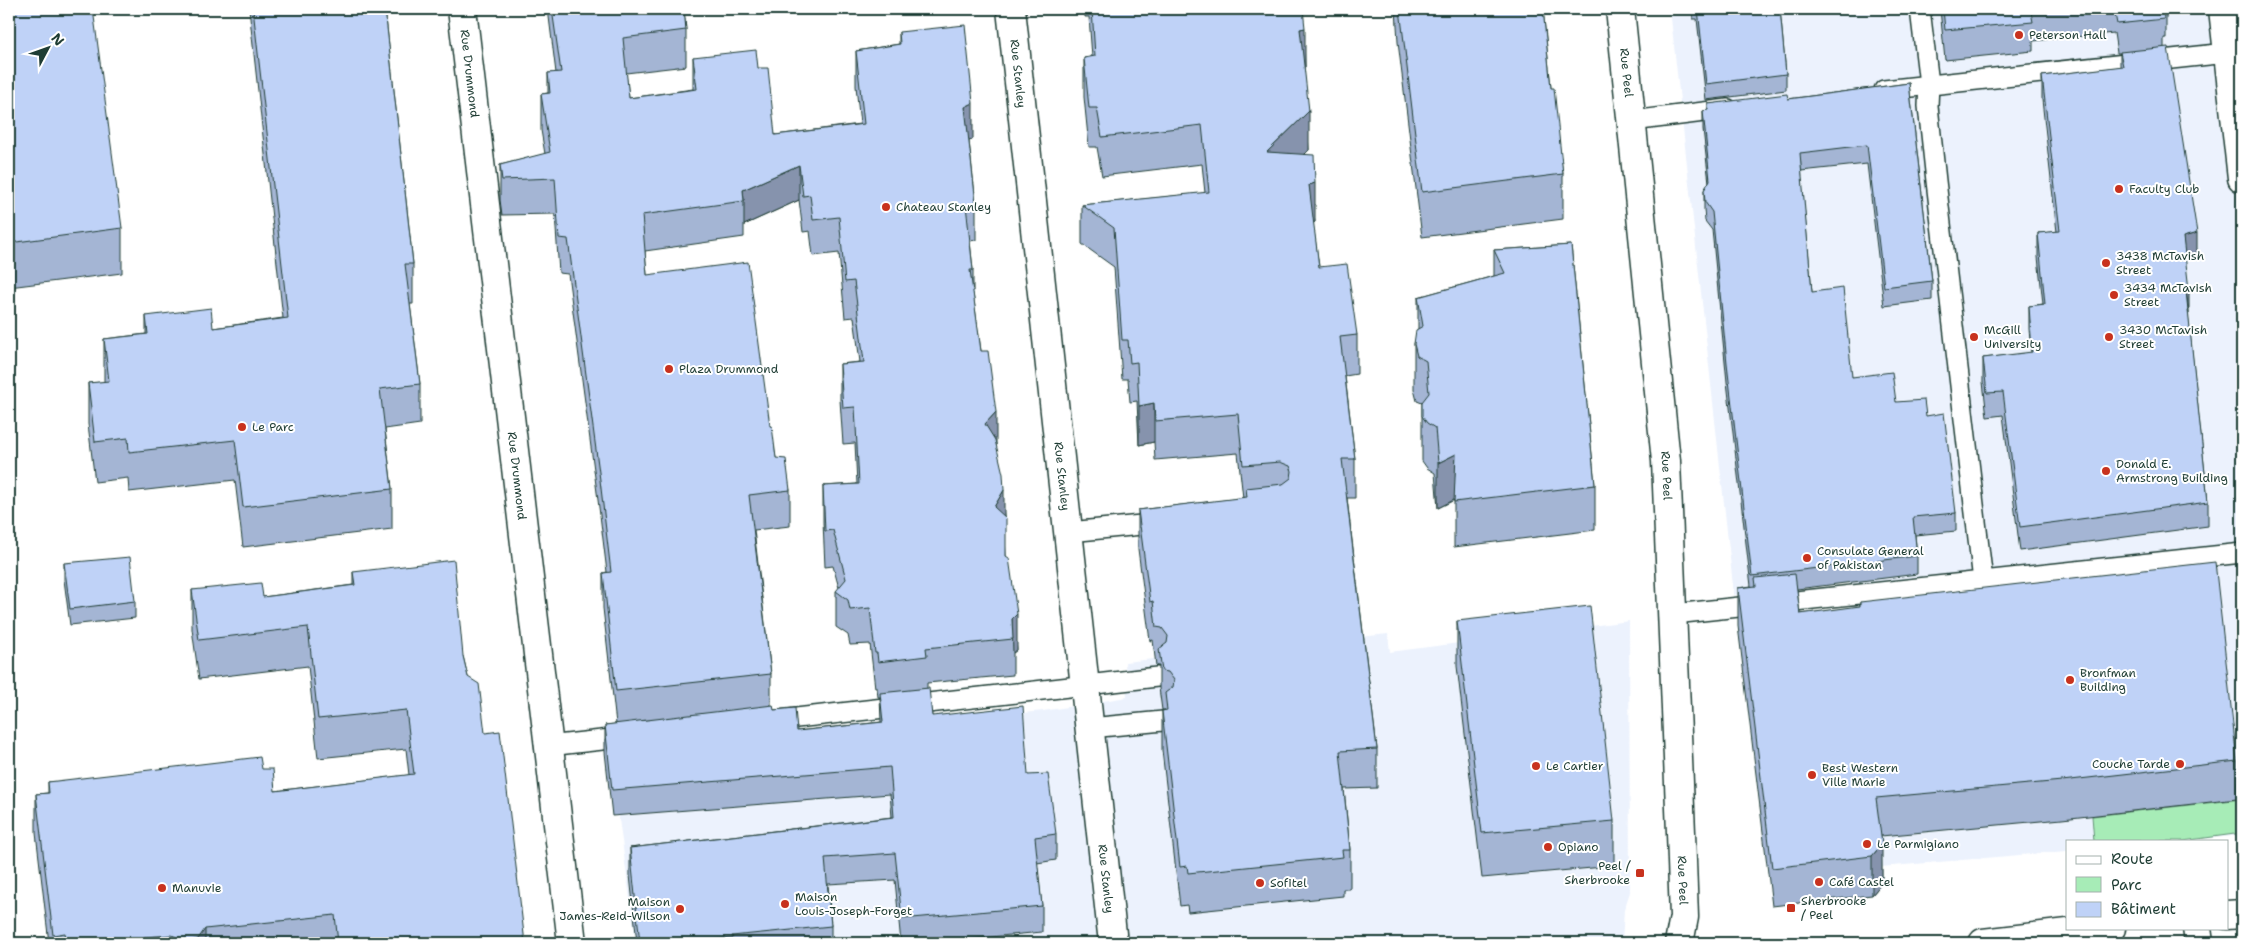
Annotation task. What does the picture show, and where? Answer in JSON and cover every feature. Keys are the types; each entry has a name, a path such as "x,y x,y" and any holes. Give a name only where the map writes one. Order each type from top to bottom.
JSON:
{"street":[{"name":"Rue Drummond","path":"462,9 572,943"},
{"name":"Rue Stanley","path":"1011,9 1113,943"},
{"name":"Rue Peel","path":"1620,9 1664,431 1674,614 1684,918 1679,943"},
{"path":"2223,9 2242,178"},
{"path":"2228,915 2242,914"},
{"path":"1983,943 2094,930"},
{"path":"2197,930 2199,943"}],"lane":[{"path":"1920,9 1929,84 1928,106 1936,181 1983,581"},
{"path":"1870,92 1929,84 2227,53"},
{"path":"1632,121 1741,108"},
{"path":"1069,532 1182,521"},
{"path":"1674,614 2242,552"},
{"path":"748,724 1157,678"},
{"path":"1090,728 1163,721"},
{"path":"548,746 649,735"}],"shaded area":[{"name":"McGill University","path":"1670,9 2242,9 2242,835 2191,840 2066,840 2066,851 1881,867 1848,583 1734,595"},
{"path":"1629,621 1630,892 1624,910 1622,943 636,943 610,753 1043,711 1127,697 1125,662 1388,634 1390,652"}],"green space":[{"path":"2242,799 2242,833 2190,840 2094,840 2092,816"}],"building":[{"path":"9,9 93,9 122,228 9,243"},
{"path":"253,9 385,9 413,264 405,264 420,384 380,389 392,489 243,507 235,440 129,452 128,438 95,442 88,383 109,381 104,339 148,334 146,316 211,308 213,328 288,318"},
{"path":"552,9 684,9 686,30 623,38 629,98 697,89 693,57 756,50 758,68 768,68 775,135 864,124 856,51 900,44 899,32 965,25 973,103 965,107 976,204 966,205 973,270 970,270 981,351 988,351 996,412 985,424 995,440 1003,474 1004,490 994,507 1006,518 1006,556 1009,558 1017,614 1012,619 1013,639 926,648 927,656 878,662 877,653 875,653 870,608 850,610 848,600 836,591 846,579 833,530 825,531 823,486 859,484 855,407 843,408 840,364 864,362 854,281 845,282 839,217 813,220 810,195 803,196 799,165 743,190 744,201 642,215 647,275 748,262 770,426 772,426 776,458 786,459 790,490 749,495 771,674 616,691 603,573 611,572 568,239 559,238 555,178 502,180 500,165 550,152 541,94 550,93 548,73 561,72"},
{"path":"1092,9 1303,9 1305,28 1300,29 1309,111 1267,152 1314,155 1315,183 1309,185 1319,267 1347,264 1357,335 1340,337 1355,459 1342,459 1377,749 1340,751 1350,850 1342,850 1343,857 1188,873 1187,866 1180,867 1162,711 1167,710 1165,693 1173,687 1174,680 1168,672 1162,671 1159,649 1167,643 1168,636 1162,628 1156,627 1153,601 1150,602 1138,510 1247,497 1246,488 1283,484 1291,478 1292,471 1290,466 1280,462 1243,465 1238,414 1155,421 1154,403 1139,406 1137,362 1130,363 1128,340 1122,340 1114,228 1082,205 1209,192 1202,125 1102,137 1097,108 1089,108 1084,58 1095,56"},
{"path":"1400,9 1543,9 1551,88 1554,88 1563,174 1422,192"},
{"path":"1698,9 1780,9 1786,74 1706,84"},
{"path":"1943,9 2068,9 2031,12 2033,22 1945,30"},
{"path":"2114,9 2163,9 2164,19 2117,24"},
{"path":"2168,47 2197,233 2183,237 2189,290 2186,291 2208,502 2020,527 2003,392 1987,393 1983,358 2032,352 2029,306 2045,304 2038,233 2060,231 2042,76 2123,66 2120,52"},
{"path":"1909,83 1932,281 1884,287 1867,145 1800,153 1812,292 1843,288 1852,377 1892,372 1896,402 1924,400 1926,416 1944,413 1956,513 1913,517 1917,556 1752,576 1727,363 1712,212 1705,202 1704,190 1710,180 1703,111 1708,110 1708,104 1787,94 1788,99"},
{"path":"1571,245 1595,485 1454,502 1456,454 1438,463 1435,428 1427,423 1422,416 1422,402 1429,393 1426,361 1417,356 1414,344 1416,330 1423,326 1418,297 1505,273 1494,250"},
{"path":"130,557 135,601 70,609 64,563"},
{"path":"454,560 463,656 468,677 479,684 485,733 500,731 525,943 338,943 335,915 205,929 198,939 190,941 184,941 172,935 144,937 138,943 67,943 65,933 53,935 36,794 49,793 48,782 260,757 262,769 273,769 275,791 414,774 406,710 318,719 308,627 199,640 192,590 261,583 263,597 355,585 353,572"},
{"path":"2215,562 2237,761 2062,781 1876,798 1882,844 1872,856 1772,868 1738,588 1756,586 1755,578 1795,574 1800,614 1860,606 1860,602"},
{"name":"Le Cartier","path":"1590,606 1614,821 1482,833 1457,621"},
{"path":"929,688 932,716 1023,706 1028,775 1048,774 1056,834 1035,837 1042,906 902,919 895,853 825,858 831,926 732,936 733,938 673,943 640,943 630,848 894,817 890,767 612,790 605,725 773,705 774,710 795,708 797,731 883,722 880,693"}],"place":[{"name":"Peterson Hall","path":"2019,35"},
{"name":"Faculty Club","path":"2119,189"},
{"name":"Chateau Stanley","path":"886,207"},
{"name":"3438 McTavish Street","path":"2106,263"},
{"name":"3434 McTavish Street","path":"2114,295"},
{"name":"McGill University","path":"1974,337"},
{"name":"3430 McTavish Street","path":"2109,337"},
{"name":"Plaza Drummond","path":"669,369"},
{"name":"Le Parc","path":"242,427"},
{"name":"Donald E. Armstrong Building","path":"2106,471"},
{"name":"Consulate General of Pakistan","path":"1807,558"},
{"name":"Bronfman Building","path":"2070,680"},
{"name":"Couche Tarde","path":"2180,764"},
{"name":"Le Cartier","path":"1536,766"},
{"name":"Best Western Ville Marie","path":"1812,775"},
{"name":"Le Parmigiano","path":"1867,844"},
{"name":"Opiano","path":"1548,847"},
{"name":"Peel / Sherbrooke","path":"1640,873"},
{"name":"Café Castel","path":"1819,882"},
{"name":"Sofitel","path":"1260,883"},
{"name":"Manuvie","path":"162,888"},
{"name":"Maison Louis-Joseph-Forget","path":"785,904"},
{"name":"Sherbrooke / Peel","path":"1791,908"},
{"name":"Maison James-Reid-Wilson","path":"680,909"}]}
